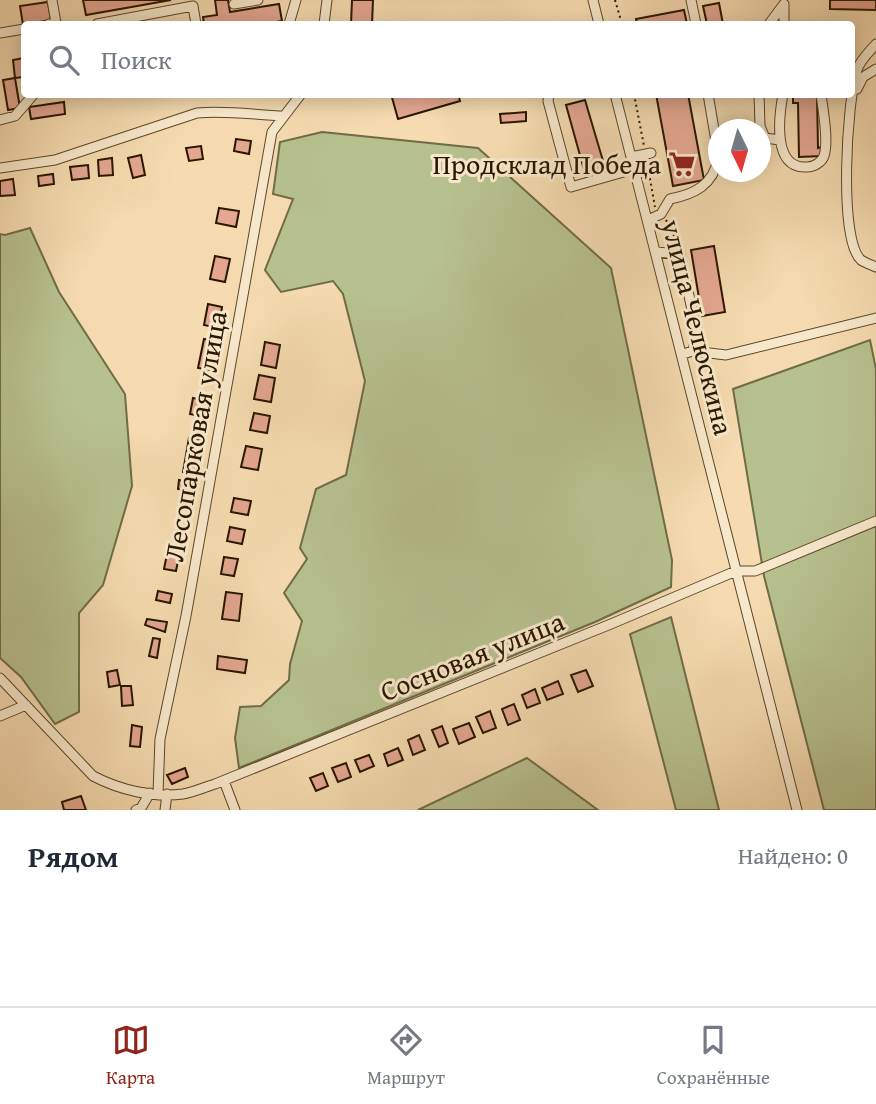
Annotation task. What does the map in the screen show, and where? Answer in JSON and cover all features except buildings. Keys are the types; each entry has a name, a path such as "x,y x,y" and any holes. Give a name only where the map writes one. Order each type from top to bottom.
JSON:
{"street":[{"path":"51,0 56,21"},
{"path":"234,4 258,0"},
{"path":"290,21 296,0"},
{"path":"324,21 327,0"},
{"path":"593,0 598,21"},
{"path":"691,0 695,21"},
{"path":"771,21 784,2"},
{"path":"784,2 785,21"},
{"path":"113,21 193,6 196,21"},
{"path":"0,33 21,30"},
{"path":"855,79 857,68 876,44"},
{"path":"855,91 863,78 876,69"},
{"path":"0,120 15,116 31,98"},
{"name":"Лесопарковая улица","path":"165,810 159,794 160,739 186,616 272,132 298,98"},
{"path":"548,98 571,187 634,169"},
{"name":"улица Челюскина","path":"616,98 797,810"},
{"path":"709,98 713,119"},
{"path":"759,98 760,126 765,138 780,140"},
{"path":"783,98 780,140 784,157 794,166 807,167 824,159 826,148 821,98"},
{"path":"852,98 846,173 852,244 861,260 876,267"},
{"path":"0,167 55,160 197,113 220,110 242,115 284,116"},
{"path":"631,157 648,153"},
{"path":"648,220 661,214 670,199 688,195 708,179"},
{"path":"656,251 680,254 697,333 693,351"},
{"path":"682,354 693,351 726,355 876,318"},
{"name":"Сосновая улица","path":"159,794 184,794 224,781 611,624 736,570 755,571 876,521"},
{"path":"0,678 93,776 110,785 159,794"},
{"path":"0,716 26,705"},
{"path":"224,781 235,810"},
{"path":"136,810 159,794"}],"path":[{"path":"615,0 621,21"},
{"path":"635,98 648,153 653,200 673,229 680,254"}],"green space":[{"path":"322,132 478,148 611,268 672,560 671,587 595,622 239,768 235,738 240,707 261,706 289,680 290,664 302,621 284,593 307,559 300,548 316,489 346,475 365,381 343,294 333,281 281,292 265,270 293,199 273,194 280,142"},
{"path":"30,228 59,292 125,394 132,486 103,585 79,613 79,712 55,724 21,677 0,658 0,234"},
{"path":"870,340 876,369 876,810 824,810 764,576 733,389"},
{"path":"671,617 719,810 676,810 630,634"},
{"path":"527,758 598,810 418,810"}],"place":[{"name":"Продсклад Победа","path":"682,164"}]}
